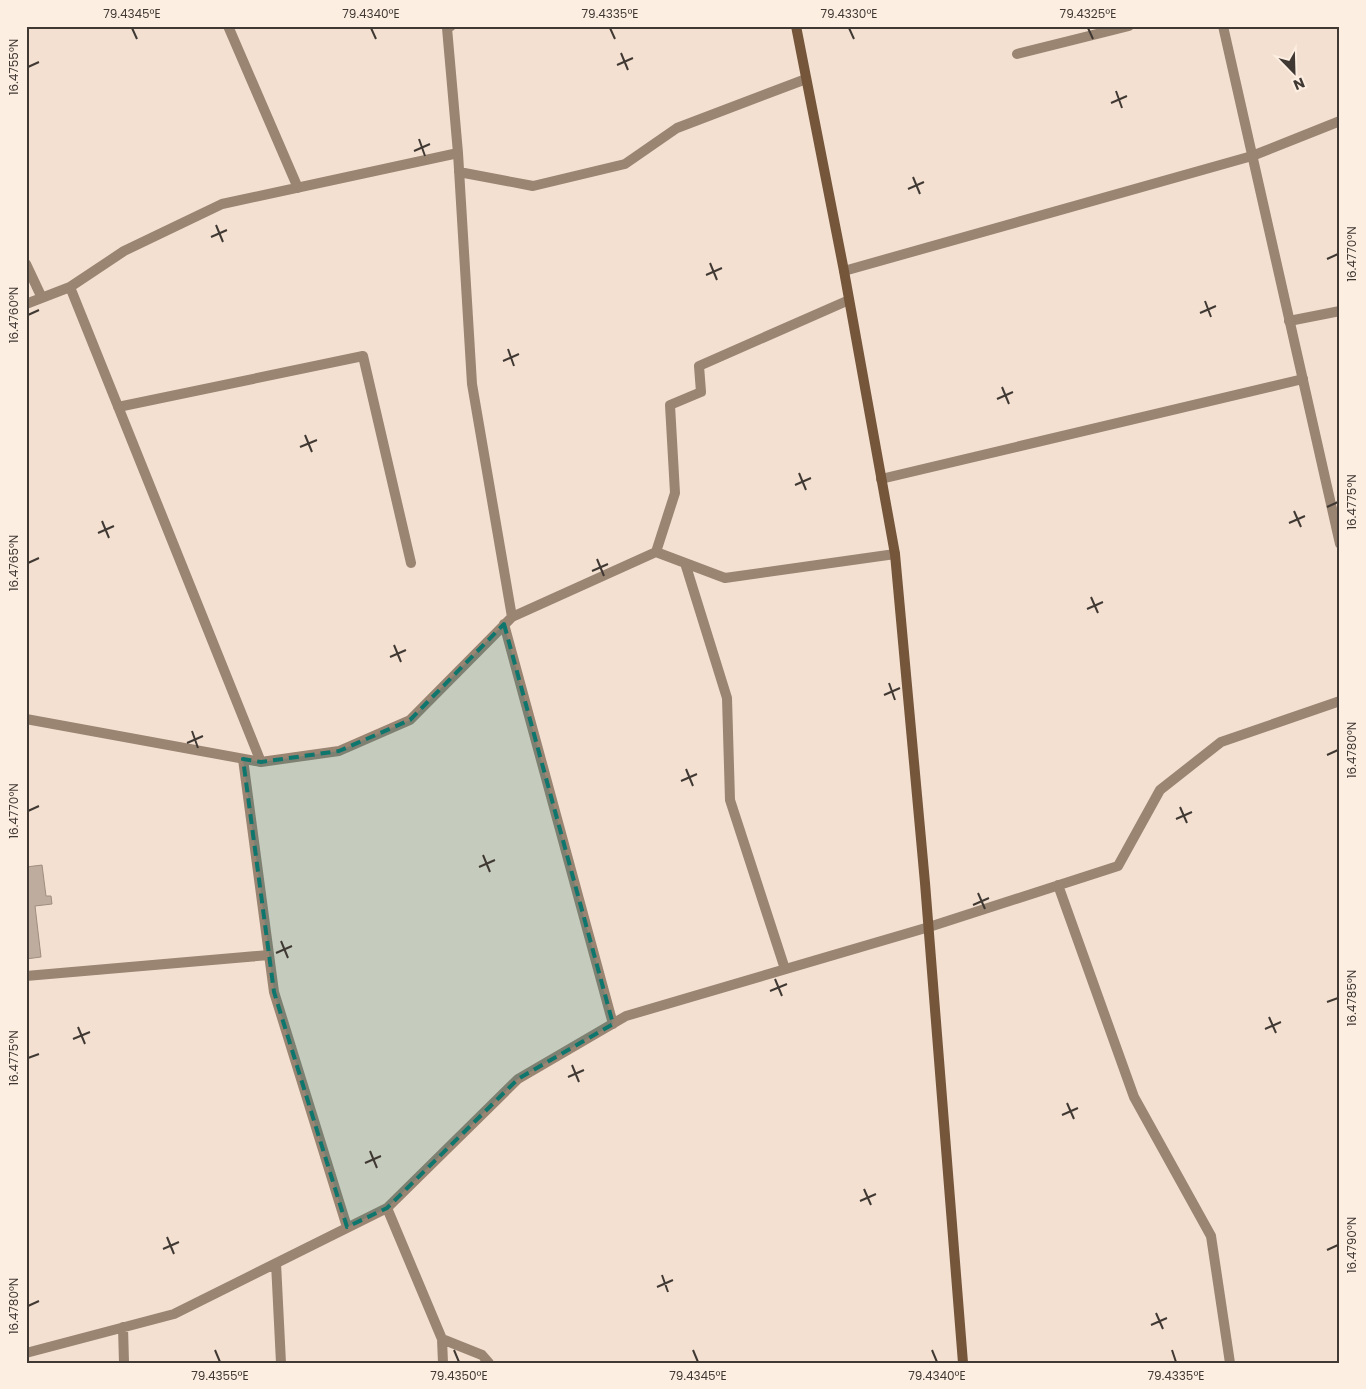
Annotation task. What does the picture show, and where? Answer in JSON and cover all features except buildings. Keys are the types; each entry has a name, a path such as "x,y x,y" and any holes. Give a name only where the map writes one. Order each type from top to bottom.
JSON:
{"main road":[{"path":"796,26 844,270 895,554 929,926 963,1363"}],"street":[{"path":"228,26 298,188"},
{"path":"1018,54 1129,26"},
{"path":"1223,26 1303,379 1337,515 1340,544"},
{"path":"448,27 460,172 472,384 512,616"},
{"path":"460,172 533,186 625,164 677,128 806,79"},
{"path":"844,270 1252,156 1340,121"},
{"path":"26,304 70,287 124,250 222,204 458,153"},
{"path":"26,264 42,298"},
{"path":"70,287 261,762"},
{"path":"656,552 675,493 670,405 701,392 699,366 849,300"},
{"path":"1290,321 1340,311"},
{"path":"118,407 363,356 412,563"},
{"path":"881,478 1303,379"},
{"path":"26,719 261,762 339,751 410,720 512,616 656,552 725,578 895,554"},
{"path":"685,563 727,698 730,800 784,969"},
{"path":"504,624 613,1024"},
{"path":"26,1352 174,1314 387,1208 518,1079 626,1016 929,926 1118,866 1160,790 1221,742 1340,701"},
{"path":"243,759 274,992 347,1227"},
{"path":"1058,886 1134,1097 1211,1236 1230,1363"},
{"path":"26,976 269,955"},
{"path":"387,1208 442,1339 443,1363"},
{"path":"276,1263 281,1363"},
{"path":"123,1327 124,1363"},
{"path":"442,1339 482,1355 489,1363"}],"highlighted area":[{"path":"504,624 613,1024 518,1079 387,1208 347,1227 274,992 243,759 261,762 339,751 410,720"}]}
